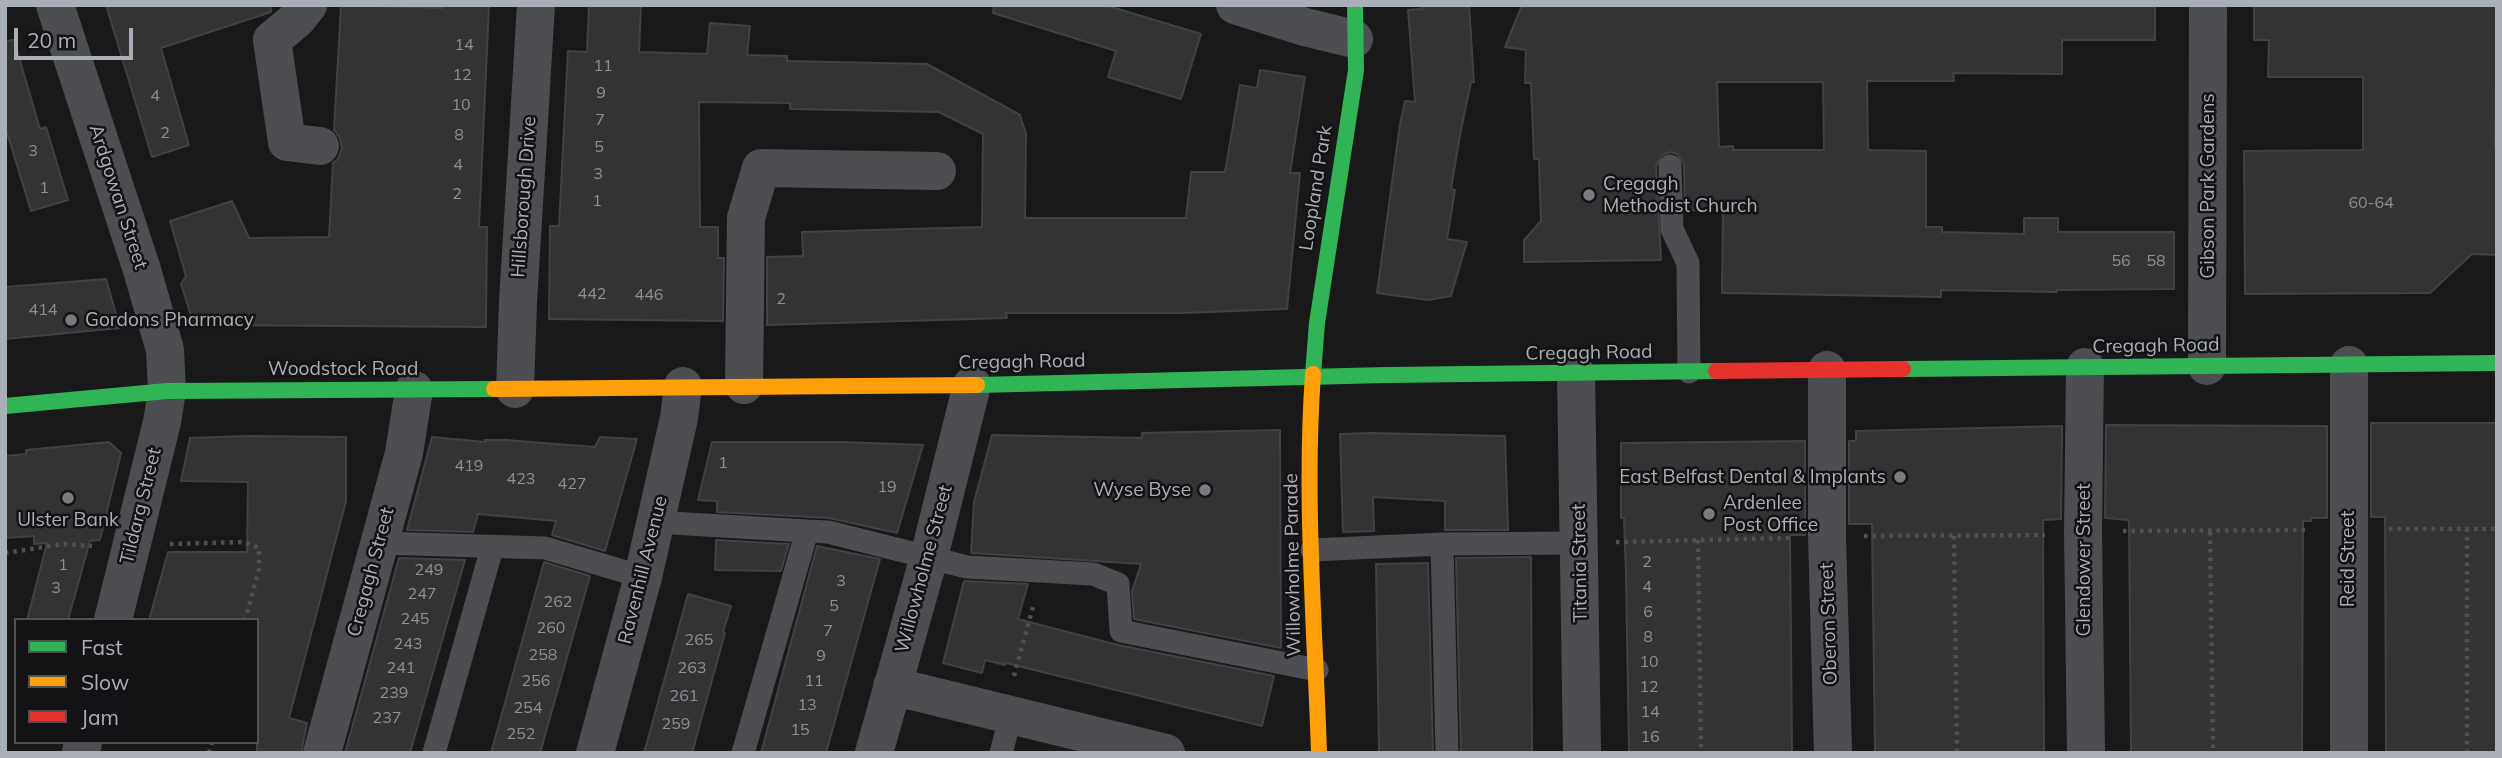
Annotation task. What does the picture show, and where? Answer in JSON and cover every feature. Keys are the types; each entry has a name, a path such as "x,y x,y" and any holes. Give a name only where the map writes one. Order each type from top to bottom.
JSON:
{"street":[{"name":"Ardgowan Street","path":"55,5 142,270 165,350 167,391"},
{"path":"308,5 297,19 272,40 287,142 320,146"},
{"name":"Hillsborough Drive","path":"516,389 518,302 536,5"},
{"path":"1235,5 1305,27 1355,22"},
{"name":"Gibson Park Gardens","path":"2207,366 2208,5"},
{"name":"Loopland Park","path":"1313,377 1317,323 1356,70 1355,22"},
{"path":"744,385 746,218 761,168 937,171"},
{"name":"Cregagh Road","path":"683,386 972,385 1265,377 2497,363"},
{"name":"Reid Street","path":"2349,365 2349,753"},
{"name":"Glendower Street","path":"2085,367 2082,532 2086,753"},
{"name":"Oberon Street","path":"1827,370 1827,537 1833,753"},
{"name":"Titania Street","path":"1576,374 1582,753"},
{"name":"Willowholme Parade","path":"1313,377 1310,415 1312,550 1319,753"},
{"name":"Willowholme Street","path":"874,753 929,557 972,385"},
{"name":"Woodstock Road","path":"5,406 167,391 683,386"},
{"name":"Ravenhill Avenue","path":"595,753 643,576 679,418 683,386"},
{"name":"Cregagh Street","path":"322,753 404,453 414,390"},
{"name":"Tildarg Street","path":"113,618 167,391"},
{"path":"892,686 1166,753"}],"lane":[{"path":"1670,166 1672,229 1688,263 1689,372"},
{"path":"655,522 828,532 967,567 1093,574 1118,584 1121,631 1317,670"},
{"path":"743,753 807,531"},
{"path":"1312,550 1442,544 1580,542"},
{"path":"380,543 545,548 643,576"},
{"path":"1442,544 1447,753"},
{"path":"434,753 492,548"},
{"path":"1001,753 1008,714"}],"path":[{"path":"2467,529 2467,753"},
{"path":"1580,542 2082,532 2497,529"},
{"path":"2210,532 2213,753"},
{"path":"1954,536 1957,753"},
{"path":"1698,540 1701,753"},
{"path":"5,553 64,544 82,546 244,542 259,548 259,569 246,618"},
{"path":"1008,714 1042,572"}],"building":[{"path":"106,5 270,5 271,12 161,48 189,145 152,157"},
{"path":"341,5 442,8 442,5 489,5 479,227 487,227 486,327 194,325 181,284 186,276 170,221 232,201 249,238 329,237 333,163 338,159 342,148 340,138 334,130"},
{"path":"589,5 641,5 639,52 707,54 710,23 750,26 747,55 787,56 787,61 927,64 1020,115 1026,134 1025,218 1186,218 1191,172 1225,172 1240,85 1257,88 1260,70 1305,77 1290,173 1300,173 1287,309 1181,313 1006,313 1007,318 767,325 767,257 803,256 802,232 982,227 983,134 939,112 790,109 790,103 699,102 700,227 718,227 718,258 724,258 723,321 549,319 550,226 559,226 568,51 587,52"},
{"path":"994,5 1105,5 1201,34 1181,99 1108,77 1116,51 993,13"},
{"path":"1421,5 1469,5 1474,82 1471,82 1460,135 1451,189 1455,190 1447,239 1467,242 1451,296 1428,300 1377,293 1400,124 1405,101 1415,102 1408,10 1422,9"},
{"path":"1522,5 2155,5 2155,40 2062,40 2062,74 1953,73 1954,81 1867,81 1868,150 1926,151 1926,227 1942,227 1942,232 2024,234 2024,218 2058,218 2058,232 2174,232 2174,289 2057,292 1941,290 1941,297 1722,293 1723,208 1685,211 1684,165 1677,154 1670,152 1662,155 1656,166 1661,260 1524,262 1524,240 1541,221 1539,159 1534,159 1531,83 1525,83 1526,50 1505,47","holes":["1717,82 1823,82 1824,150 1733,150 1733,146 1719,147"]},
{"path":"2254,5 2497,5 2497,255 2472,254 2430,293 2245,294 2244,151 2363,150 2363,77 2268,77 2269,40 2254,40"},
{"path":"14,40 40,129 46,127 68,200 31,211 5,126 5,41"},
{"path":"106,279 120,328 5,339 5,287"},
{"path":"2371,423 2497,423 2497,753 2386,753 2385,517 2371,517"},
{"path":"2106,425 2327,426 2327,518 2303,521 2302,753 2131,753 2129,520 2105,518"},
{"path":"2062,426 2061,519 2043,520 2044,753 1875,753 1872,524 1849,524 1849,441 1856,441 1856,431"},
{"path":"1280,430 1281,648 1134,619 1132,591 1141,564 971,553 974,502 992,435 1142,438 1142,433"},
{"path":"1340,434 1505,436 1508,530 1445,530 1445,501 1373,497 1374,531 1343,532"},
{"path":"346,437 346,501 289,718 307,723 301,753 257,753 259,618 150,618 168,552 247,552 248,482 181,481 190,438"},
{"path":"432,437 595,447 600,437 637,439 605,551 552,535 556,521 478,514 473,532 407,530"},
{"path":"1805,441 1805,535 1790,535 1792,753 1629,753 1621,443"},
{"path":"109,442 121,453 100,540 90,541 69,618 28,618 47,543 34,544 34,536 5,538 5,456 26,454 26,450"},
{"path":"712,442 923,445 897,533 829,518 717,512 717,501 698,500"},
{"path":"716,540 789,544 781,571 715,570"},
{"path":"817,546 880,559 826,753 761,753"},
{"path":"1531,557 1532,753 1461,753 1456,558"},
{"path":"399,558 465,560 410,753 345,753"},
{"path":"544,562 590,576 540,753 491,753"},
{"path":"1428,563 1433,753 1379,753 1376,564"},
{"path":"964,581 1028,584 1018,619 1118,645 1274,676 1262,726 1006,663 1005,665 985,660 982,673 943,663"},
{"path":"688,594 731,606 692,753 644,753"}],"traffic: fast":[{"path":"1313,374 1317,323 1356,70 1355,5"},
{"path":"1903,369 2497,363"},
{"path":"977,385 1387,375 1716,371"},
{"path":"5,406 167,391 494,389"}],"traffic: slow":[{"path":"1313,374 1310,515 1319,753"},
{"path":"494,389 977,385"}],"traffic: jam":[{"path":"1716,371 1903,369"}],"place":[{"name":"Cregagh Methodist Church","path":"1589,195"},
{"name":"Gordons Pharmacy","path":"71,320"},
{"name":"East Belfast Dental & Implants","path":"1900,477"},
{"name":"Wyse Byse","path":"1205,490"},
{"name":"Ulster Bank","path":"68,498"},
{"name":"Ardenlee Post Office","path":"1709,514"}]}
